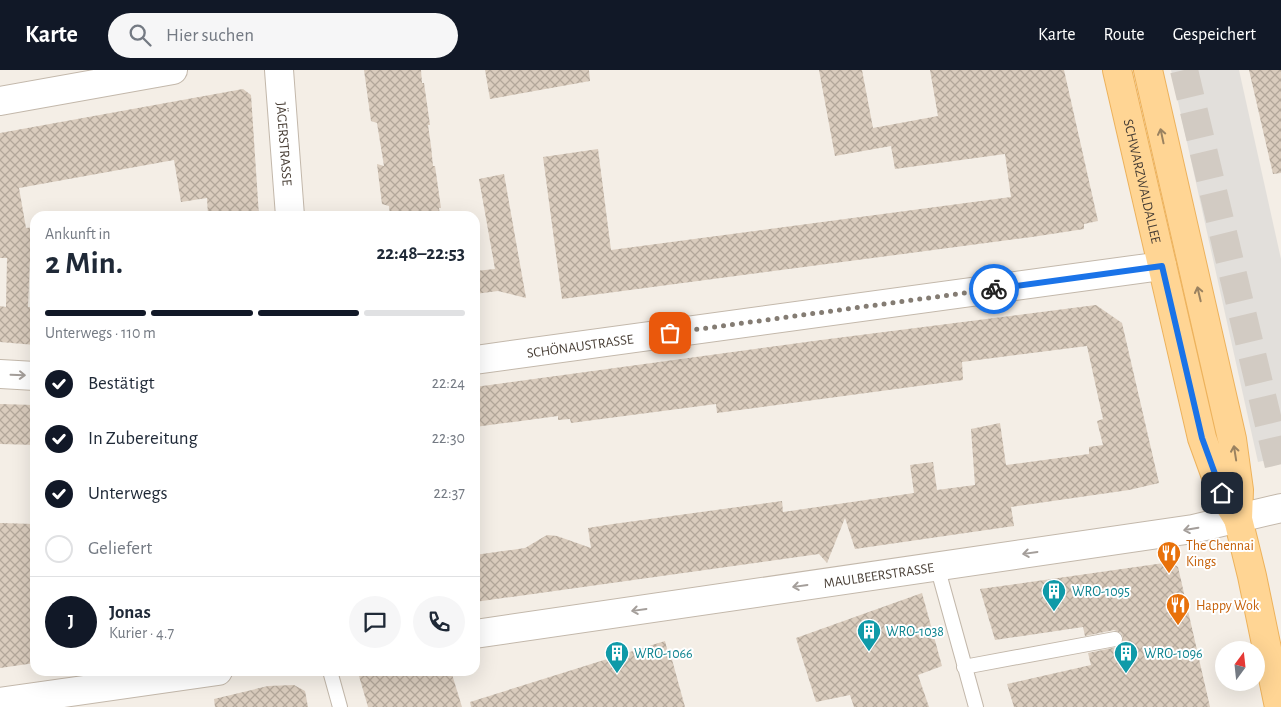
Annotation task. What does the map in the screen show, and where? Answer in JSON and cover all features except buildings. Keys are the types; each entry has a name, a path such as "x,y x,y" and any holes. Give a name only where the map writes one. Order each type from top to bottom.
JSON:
{"main road":[{"name":"SCHWARZWALDALLEE","path":"1117,70 1202,438 1222,493 1238,519"},
{"name":"SCHWARZWALDALLEE","path":"1148,70 1232,439 1239,490 1238,519 1252,576 1279,707"}],"street":[{"path":"0,101 173,70"},
{"name":"JÄGERSTRASSE","path":"279,70 290,211"},
{"name":"SCHÖNAUSTRASSE","path":"480,359 1162,266"},
{"path":"0,374 30,376"},
{"name":"MAULBEERSTRASSE","path":"480,633 1193,529 1281,508"},
{"path":"0,702 183,676"}],"lane":[{"path":"937,566 976,707"},
{"path":"964,667 1115,639"},
{"path":"331,676 340,707"}],"shaded area":[{"path":"1171,70 1239,70 1281,259 1281,457 1258,462"}],"tunnel":[{"path":"1184,70 1281,475"}],"way so far":[{"path":"670,333 994,289"}],"place":[{"name":"The Chennai Kings","path":"1169,574"},
{"name":"WRO-1095","path":"1054,612"},
{"name":"Happy Wok","path":"1178,626"},
{"name":"WRO-1038","path":"869,652"},
{"name":"WRO-1066","path":"617,674"},
{"name":"WRO-1096","path":"1126,674"}],"route":[{"path":"994,289 1162,266 1202,438 1222,493"}]}
